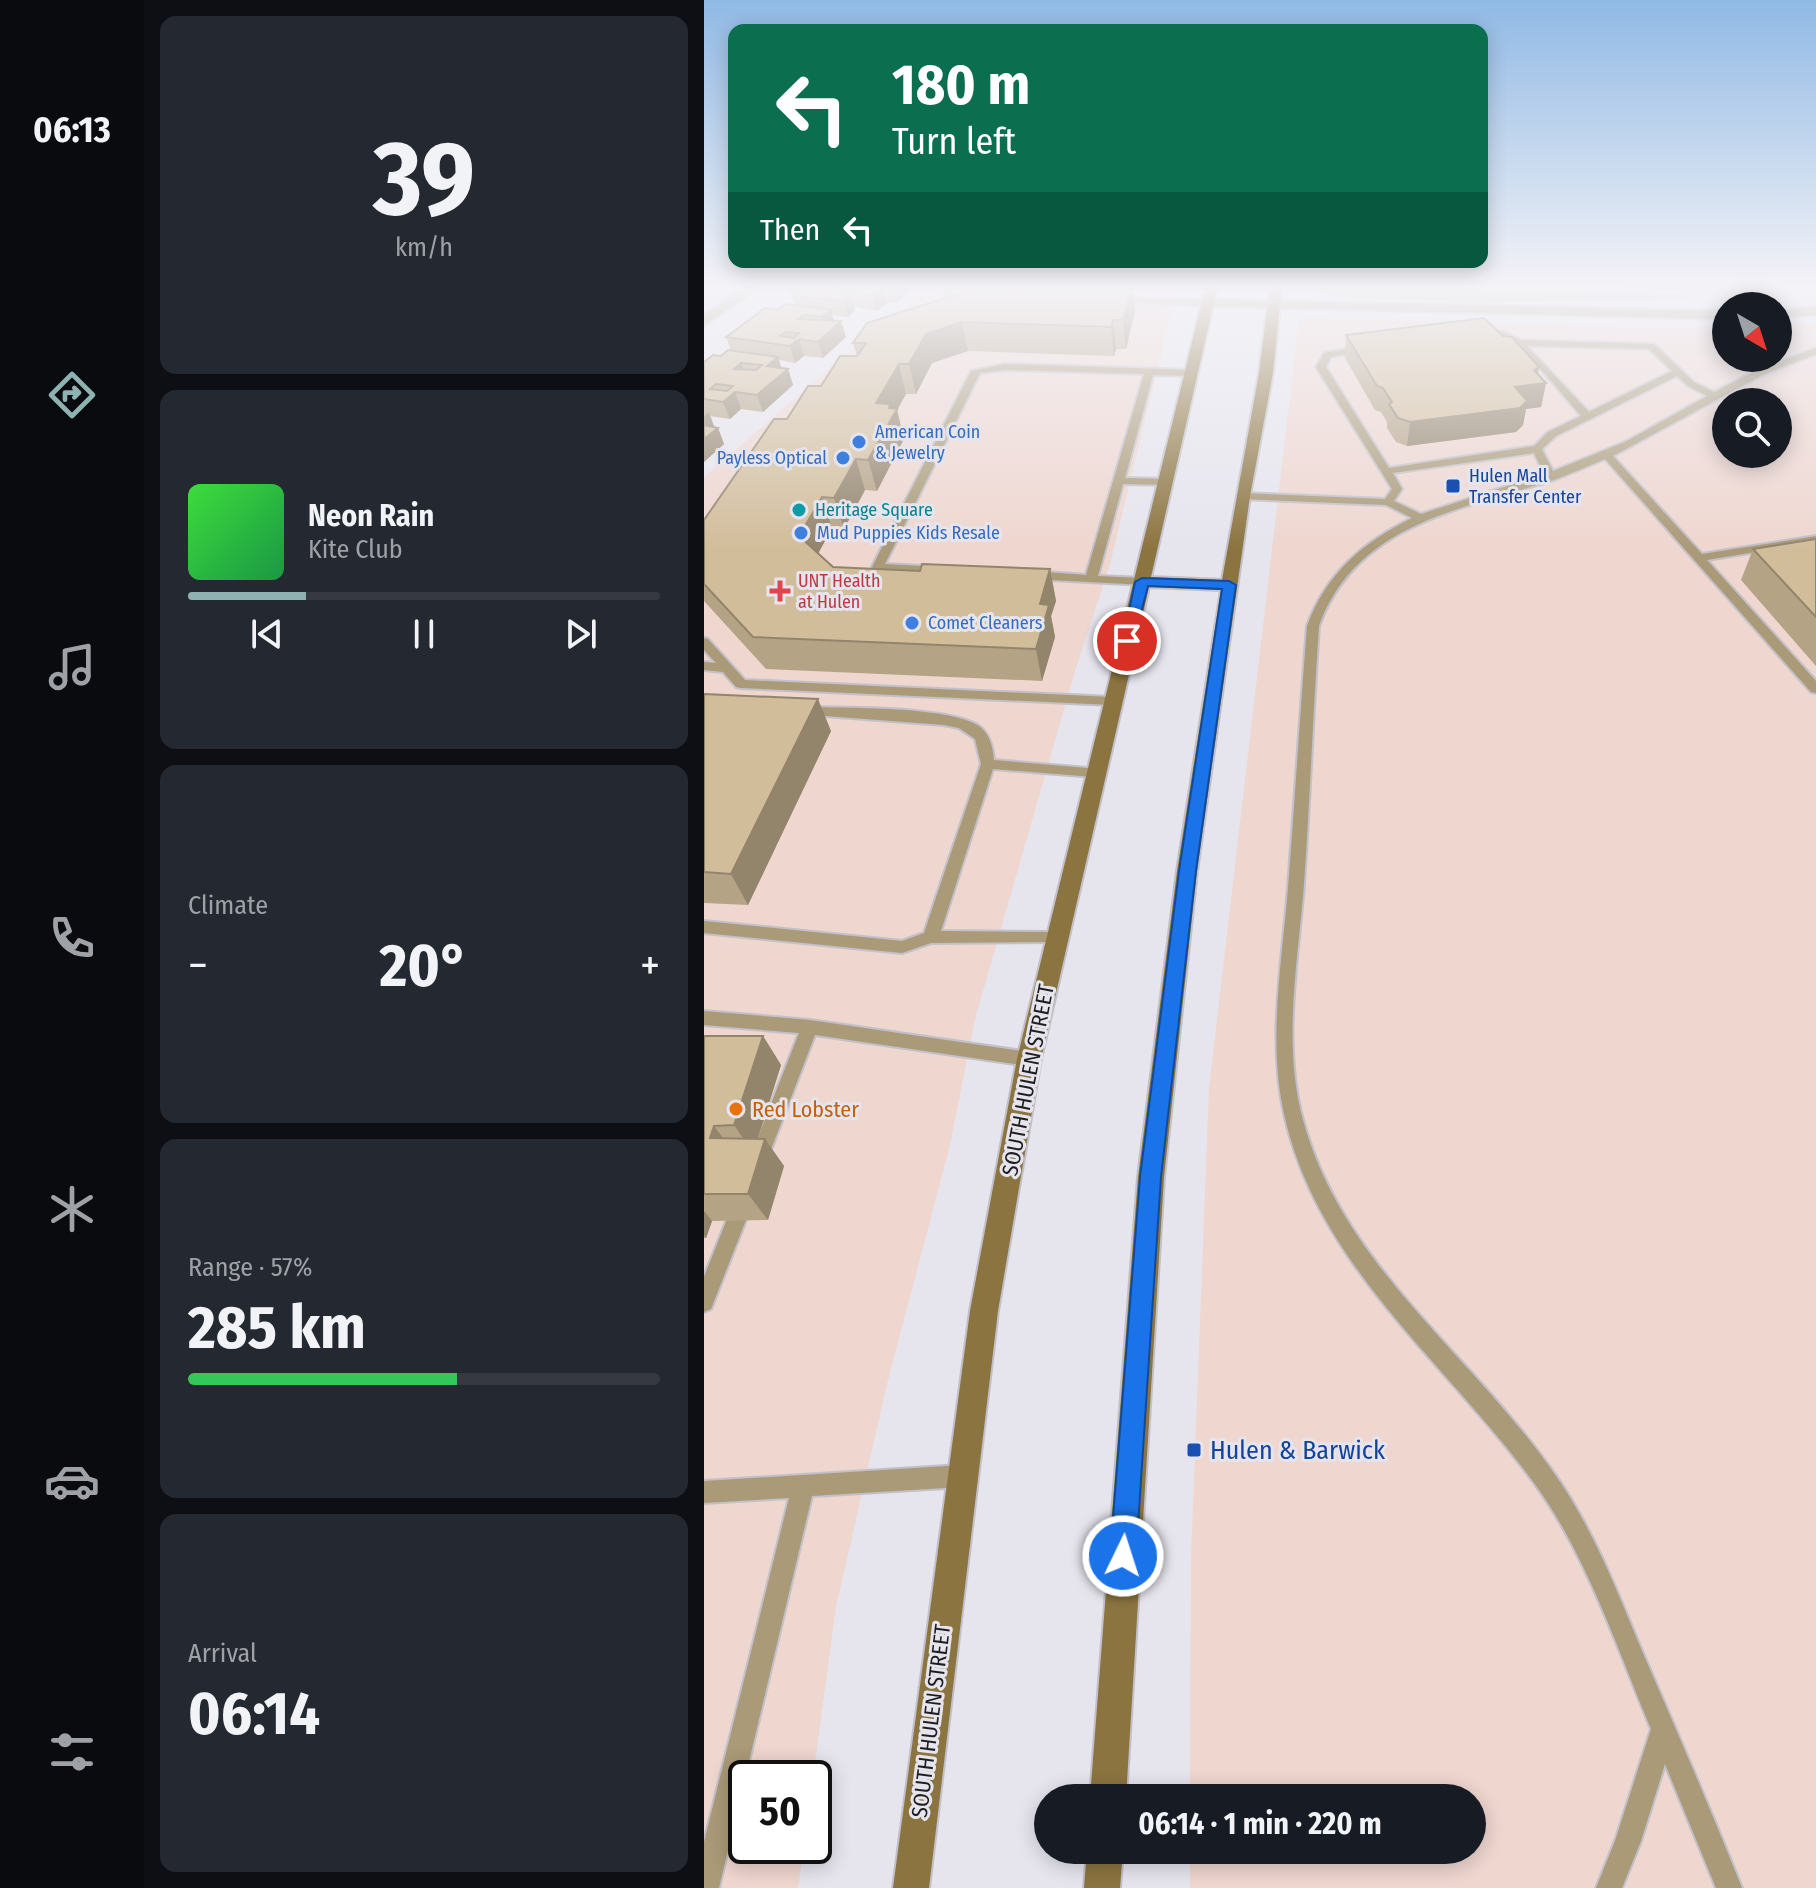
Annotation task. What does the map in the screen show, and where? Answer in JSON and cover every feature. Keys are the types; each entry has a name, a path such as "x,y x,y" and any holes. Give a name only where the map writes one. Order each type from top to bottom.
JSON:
{"main road":[{"name":"SOUTH HULEN STREET","path":"911,1888 984,1311 1029,1059 1094,772 1191,373"},
{"path":"1109,1784 1151,1177 1187,871 1243,496 1266,373"},
{"path":"1142,582 1229,585"},
{"path":"1102,1888 1104,1864"}],"lane":[{"path":"954,571 878,567 975,373"},
{"path":"1091,579 1149,373"},
{"path":"1326,373 1397,489 1388,502"},
{"path":"1547,373 1587,416"},
{"path":"1387,471 1537,449 1552,434 1676,373"},
{"path":"1679,373 1691,384 1712,394"},
{"path":"1730,388 1757,373"},
{"path":"1712,398 1607,455 1551,477 1422,519 1387,536 1339,574 1326,592 1313,626 1288,973 1288,1064 1293,1115 1309,1173 1344,1237 1389,1297 1484,1400 1546,1480 1582,1538 1729,1888"},
{"path":"1537,449 1551,477"},
{"path":"1607,455 1816,689"},
{"path":"1119,481 1166,482"},
{"path":"1243,496 1388,502 1422,519"},
{"path":"1699,558 1816,539"},
{"path":"1015,575 1142,582"},
{"path":"704,642 741,684 1112,701"},
{"path":"704,666 727,668"},
{"path":"796,711 933,718 973,728 984,740 988,764 931,937"},
{"path":"988,764 1094,772"},
{"path":"704,927 902,947 931,937 1057,938"},
{"path":"704,1018 810,1027 1029,1059"},
{"path":"756,1166 810,1027"},
{"path":"704,1302 736,1220"},
{"path":"704,1492 962,1476"},
{"path":"706,1888 803,1486"},
{"path":"1609,1888 1628,1841 1664,1728"}],"shaded area":[{"path":"824,373 1157,373 1110,564 1075,671 975,1019 950,1145 887,1384 836,1607 815,1760 728,1760 728,1864 801,1864 798,1888 704,1888 704,477"},
{"path":"1293,373 1816,373 1816,1888 1190,1888 1190,1864 1486,1864 1486,1784 1190,1784 1191,1557 1209,1088"}],"building":[{"path":"704,373 783,373 757,395 735,392 723,402 704,399","holes":["716,384 733,386 727,391 710,389"]},
{"path":"829,373 894,373 876,403 890,404 889,408 897,409 868,460 856,459 834,498 822,497 799,536 833,567 920,571 922,564 1050,569 1040,604 1049,605 1036,649 753,637 704,584 704,520 774,419 787,419 808,386 821,386"},
{"path":"1369,373 1537,373 1546,383 1515,387 1527,401 1520,408 1410,422 1398,418 1383,388 1377,386"},
{"path":"704,425 718,428 704,439"},
{"path":"1816,539 1816,617 1753,549"},
{"path":"704,694 818,699 731,874 704,872"},
{"path":"704,1036 763,1036 734,1125 714,1126 710,1138 765,1139 748,1194 704,1194"}],"place":[{"name":"American Coin & Jewelry","path":"859,442"},
{"name":"Payless Optical","path":"843,458"},
{"name":"Hulen Mall Transfer Center","path":"1453,486"},
{"name":"Heritage Square","path":"799,510"},
{"name":"Mud Puppies Kids Resale","path":"801,533"},
{"name":"UNT Health at Hulen","path":"780,591"},
{"name":"Comet Cleaners","path":"912,623"},
{"name":"Red Lobster","path":"736,1109"},
{"name":"Hulen & Barwick","path":"1194,1450"}],"route":[{"path":"1123,1556 1151,1177 1187,871 1229,585 1142,582 1127,641"}]}
